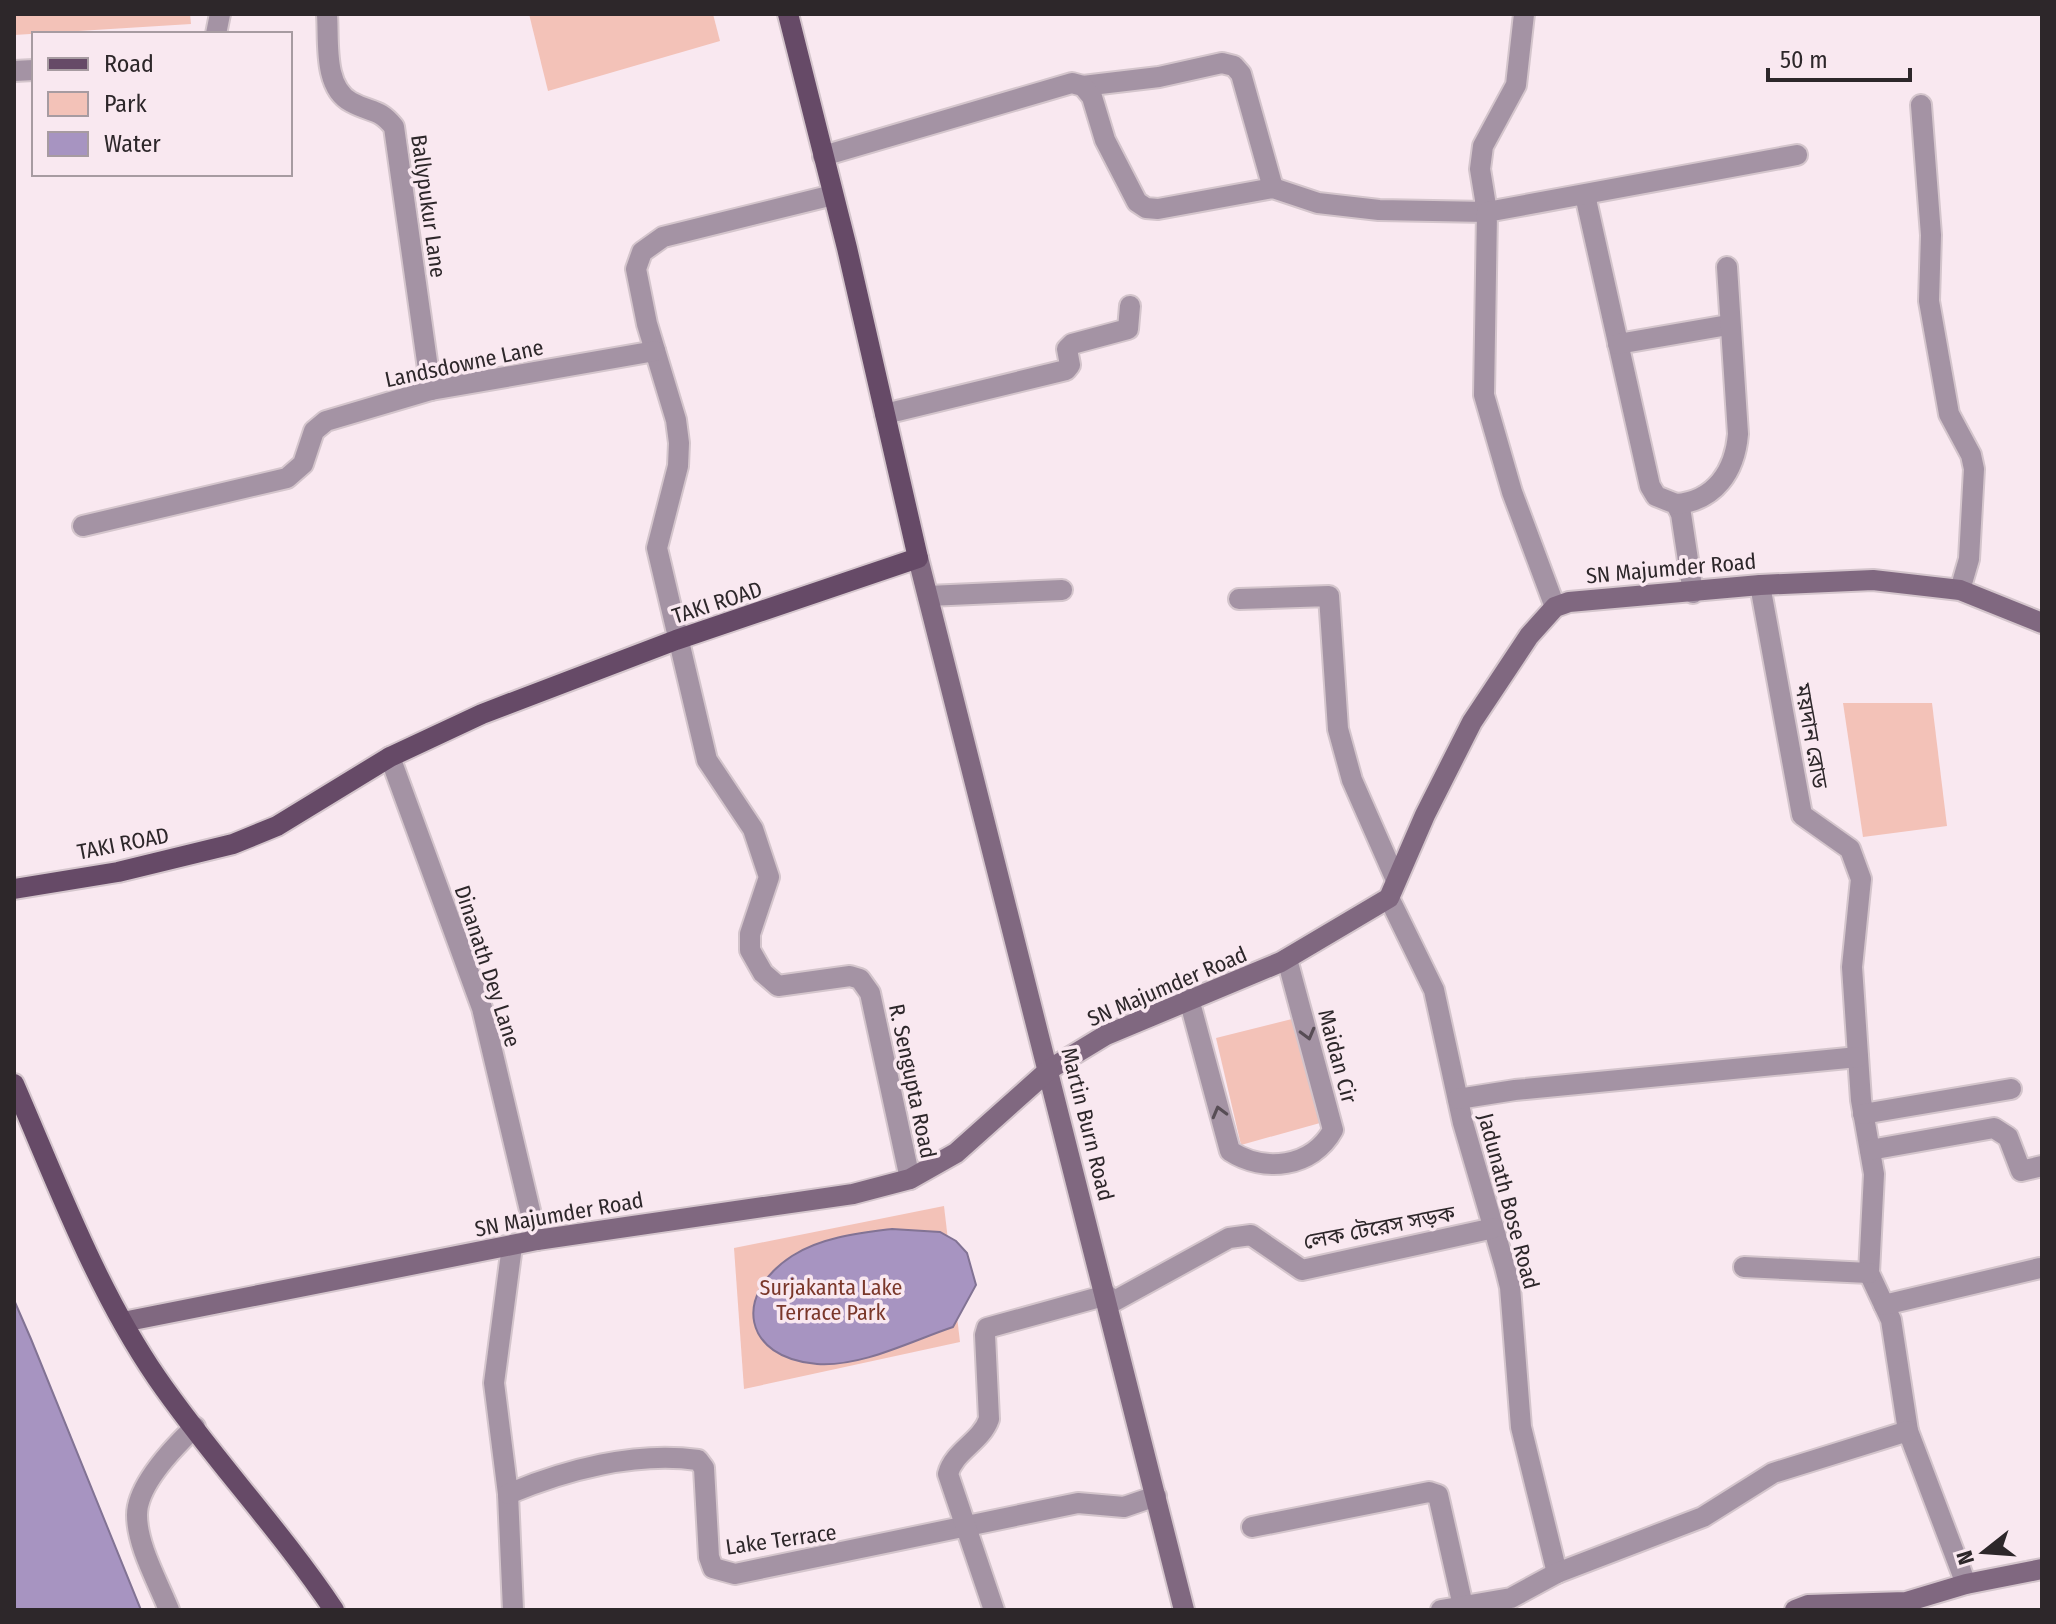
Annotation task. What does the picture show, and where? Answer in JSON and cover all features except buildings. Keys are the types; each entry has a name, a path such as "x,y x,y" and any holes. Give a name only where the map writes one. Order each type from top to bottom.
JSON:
{"main road":[{"path":"788,14 918,558"},
{"name":"TAKI ROAD","path":"14,889 118,872 233,844 277,826 390,757 482,714 676,640 918,558"},
{"name":"Martin Burn Road","path":"918,558 1050,1069 1184,1610"},
{"name":"SN Majumder Road","path":"1555,607 1586,598 1873,580 1960,590 2042,623"},
{"path":"1393,889 1467,730 1513,657 1555,607"},
{"name":"SN Majumder Road","path":"123,1322 537,1240 853,1194 910,1179 956,1153 1050,1069 1106,1035 1287,959 1393,889"},
{"path":"14,1084 88,1252 123,1322 157,1378 260,1508 334,1610"},
{"path":"1795,1610 1808,1605 1906,1602 1966,1584 2042,1569"}],"street":[{"name":"Ballypukur Lane","path":"327,14 331,72 339,93 351,102 383,113 394,127 431,390"},
{"path":"1524,14 1516,85 1483,146 1480,169 1487,212 1484,395 1512,492 1555,607"},
{"path":"823,156 1072,83 1083,86 1159,77 1222,63 1234,66 1241,74 1273,188"},
{"path":"1083,86 1092,97 1105,140 1137,202 1146,208 1158,209 1273,188 1318,203 1379,210 1487,212 1797,155"},
{"path":"1921,105 1931,235 1929,301 1949,414 1971,455 1974,469 1969,559 1960,590"},
{"path":"676,640 657,548 678,466 679,443 676,420 655,351 636,269 650,244 663,237 833,195"},
{"path":"1585,195 1650,486 1656,496 1676,504 1695,503 1710,495 1736,455 1738,434 1728,325 1727,267"},
{"path":"885,414 1066,370 1070,365 1067,349 1072,344 1128,329 1130,306"},
{"path":"1618,344 1728,325"},
{"name":"Landsdowne Lane","path":"83,526 287,478 303,464 314,431 326,421 431,390 655,351"},
{"path":"1676,504 1693,593"},
{"name":"ময়দান রোড","path":"1760,585 1802,815 1850,849 1861,879 1852,967 1863,1114 1874,1174 1869,1273"},
{"path":"928,596 1062,590"},
{"name":"Jadunath Bose Road","path":"1239,599 1329,596 1338,729 1352,780 1434,990 1458,1099 1510,1287 1521,1427 1557,1573"},
{"name":"R. Sengupta Road","path":"676,640 707,760 753,829 769,877 750,934 750,950 763,973 778,986 850,976 860,979 870,993 910,1179"},
{"name":"Dinanath Dey Lane","path":"390,757 482,1008 537,1240"},
{"name":"Maidan Cir","path":"1189,999 1230,1151 1251,1163 1293,1164 1318,1151 1333,1130 1287,959"},
{"path":"1458,1099 1515,1090 1858,1057"},
{"path":"1863,1114 2011,1089"},
{"path":"1870,1150 1994,1128 2008,1137 2021,1171 2042,1166"},
{"name":"লেক টেরেস সড়ক","path":"1108,1300 1229,1238 1242,1235 1251,1235 1302,1270 1494,1228"},
{"path":"512,1246 494,1383 508,1494 513,1610"},
{"path":"1744,1267 1869,1273 1891,1320 1908,1431 1966,1584"},
{"path":"1884,1305 2040,1268"},
{"path":"994,1610 964,1529 948,1474 951,1466 986,1429 989,1419 982,1346 987,1328 1108,1300"},
{"path":"169,1610 140,1532 137,1513 141,1497 163,1459 195,1427"},
{"path":"1441,1610 1511,1598 1557,1573 1703,1517 1773,1473 1908,1431"},
{"name":"Lake Terrace","path":"508,1494 545,1479 600,1466 678,1457 698,1460 704,1468 709,1557 713,1568 735,1574 1078,1503 1124,1507 1156,1496"},
{"path":"1252,1527 1429,1492 1438,1495 1463,1606"}],"green space":[{"path":"14,14 190,14 191,24 32,32 14,35"},
{"path":"529,14 713,14 720,41 548,91"},
{"path":"1843,703 1932,703 1947,826 1863,837"},
{"path":"1292,1019 1320,1123 1241,1145 1216,1038"},
{"name":"Surjakanta Lake Terrace Park","path":"944,1206 960,1342 744,1389 734,1248"}],"water":[{"name":"Surjakanta Lake Terrace Park","path":"892,1229 940,1232 956,1241 967,1253 976,1285 953,1327 886,1352 834,1364 792,1359 773,1350 761,1337 754,1322 754,1306 760,1288 792,1256 815,1244"},
{"path":"14,1300 31,1339 141,1610 14,1610"}]}
